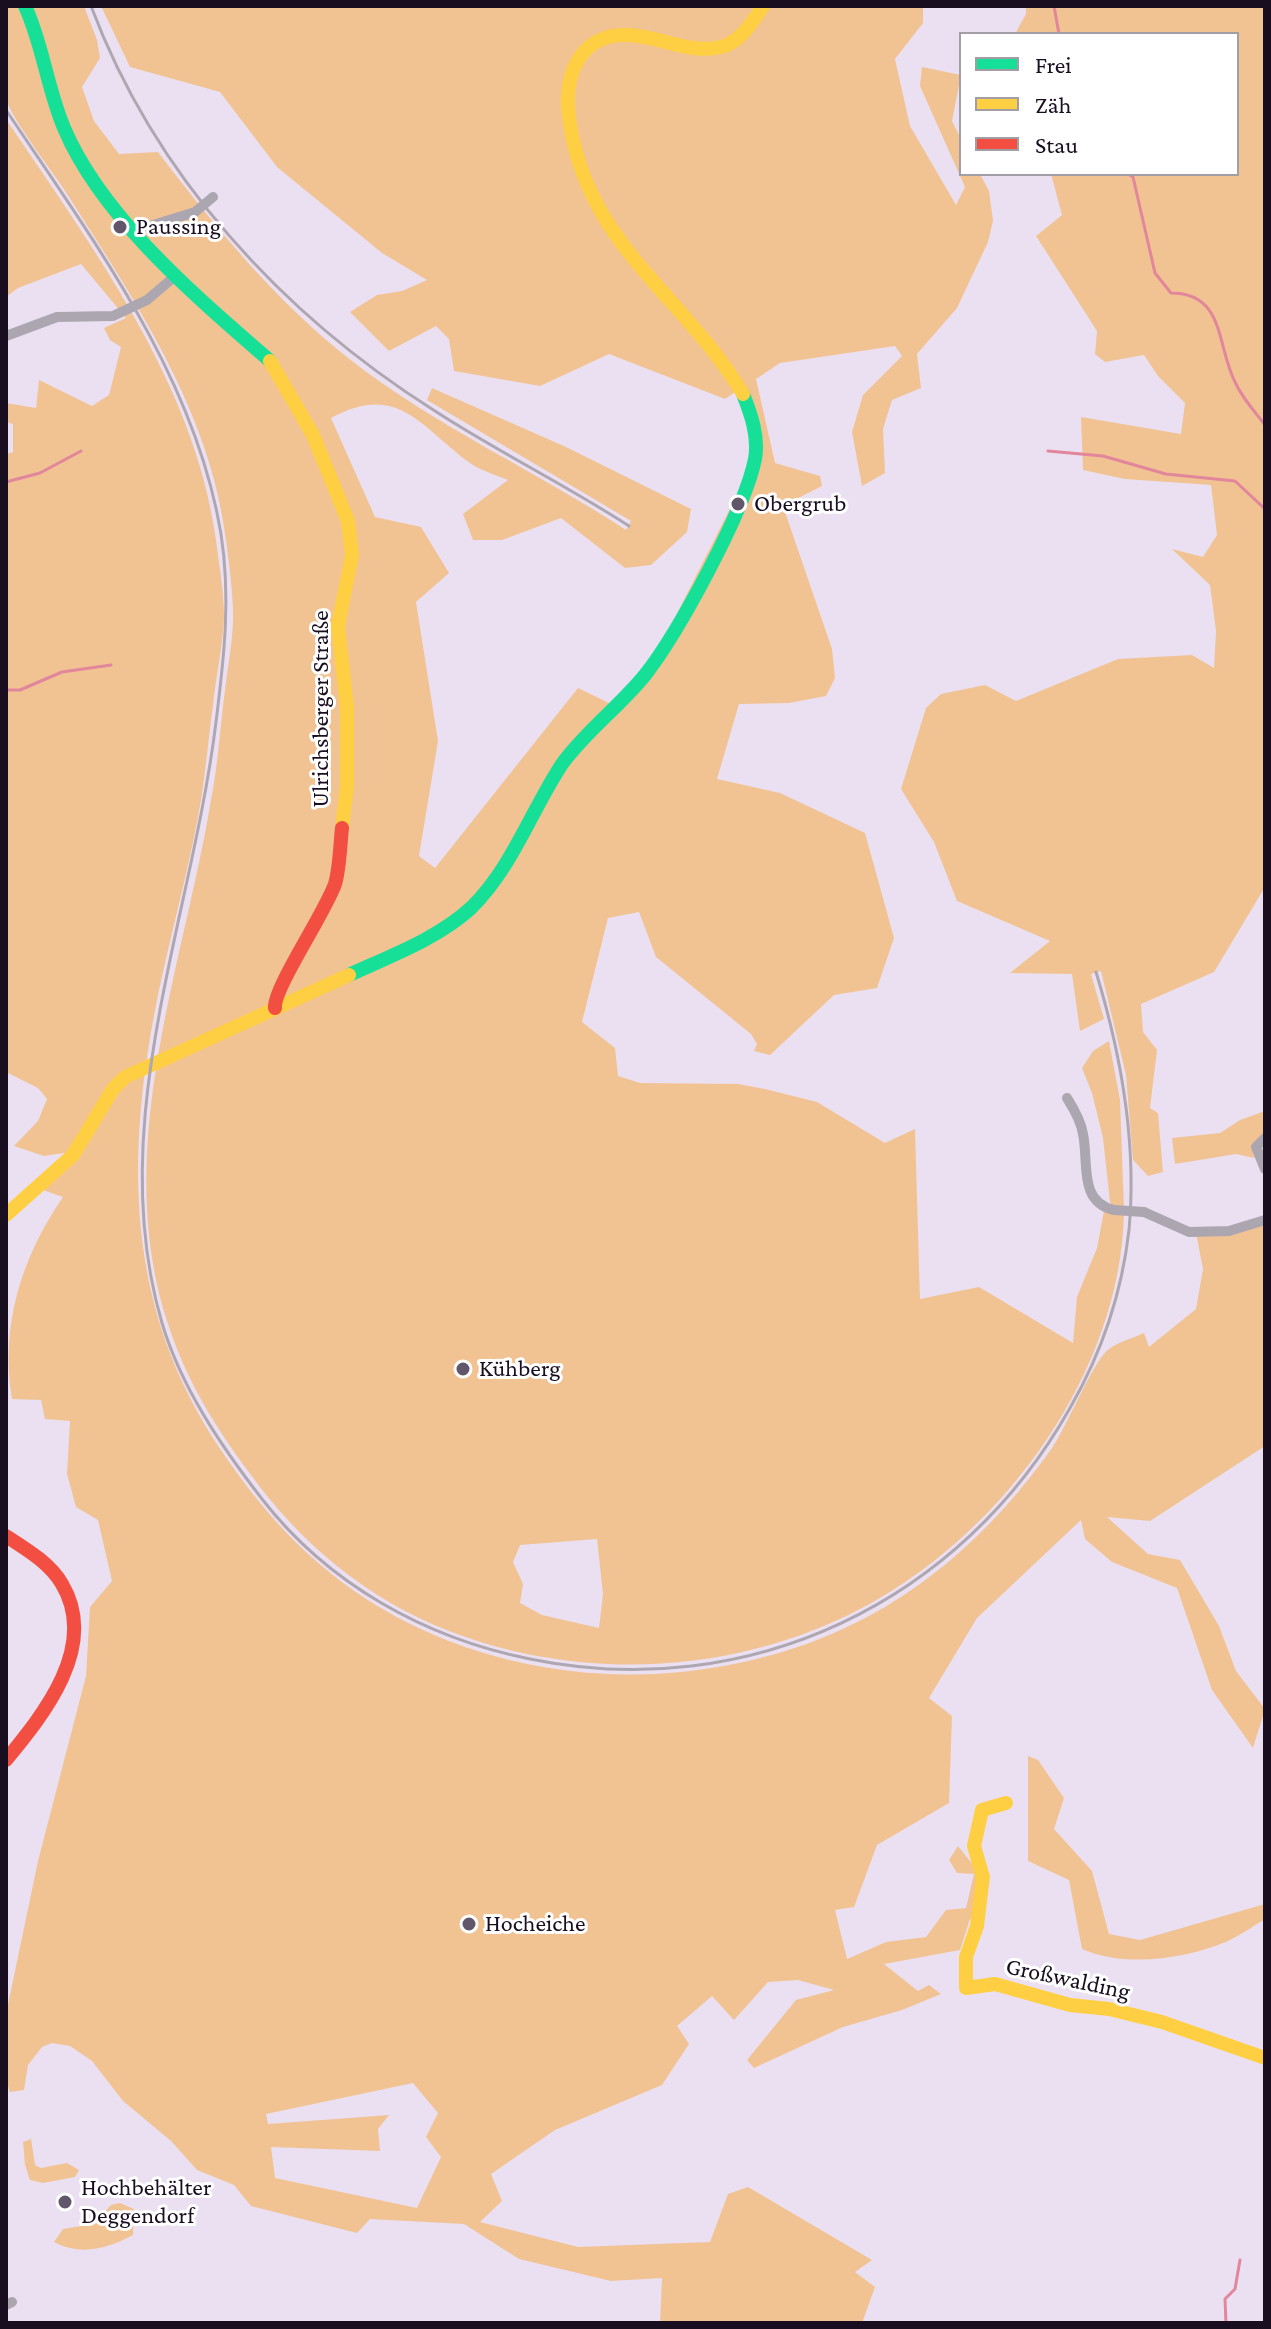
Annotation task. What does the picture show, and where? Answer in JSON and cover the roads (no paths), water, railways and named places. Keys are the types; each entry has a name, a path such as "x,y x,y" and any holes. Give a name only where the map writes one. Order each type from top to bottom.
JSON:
{"street":[{"name":"Ulrichsberger Straße","path":"25,6 38,34 48,84 65,131 100,189 174,277 275,366 313,435 348,521 352,555 338,626 347,707 347,786 335,883 304,949 274,997 275,1008"},
{"path":"6,1215 73,1155 113,1089 125,1077 429,937 479,900 554,775 578,744 647,673 663,649 738,504 756,457 754,425 738,380 616,239 583,175 566,91 571,69 581,54 597,40 617,34 636,34 695,49 718,48 745,37 763,6"},
{"path":"134,231 195,212 213,197"},
{"path":"6,336 57,317 113,316 147,300 174,277"},
{"path":"1067,1098 1082,1126 1090,1192 1100,1205 1114,1210 1144,1212 1189,1232 1229,1231 1265,1220"},
{"path":"1265,1138 1256,1147 1265,1169"},
{"path":"6,1536 36,1556 61,1582 75,1620 72,1650 57,1687 6,1760"},
{"name":"Großwalding","path":"1006,1803 982,1810 974,1846 983,1877 977,1926 966,1957 966,1988 995,1984 1070,2005 1109,2009 1188,2030 1265,2058"}],"waterway":[{"path":"1054,6 1059,32"},
{"path":"1131,176 1155,273 1171,293 1189,295 1202,302 1210,312 1236,384 1265,425"},
{"path":"6,482 40,473 81,451"},
{"path":"1048,451 1103,456 1166,474 1235,481 1265,509"},
{"path":"6,690 20,690 62,672 111,665"},
{"path":"1226,2323 1225,2299 1235,2289 1240,2260"}],"railway":[{"path":"91,6 118,69 150,128 188,184 230,237 276,286 379,373 459,426 629,526"},
{"path":"6,110 105,260 164,365 189,419 208,476 221,534 226,581 224,651 204,796 158,1022 147,1097 142,1173 146,1248 162,1323 191,1393 217,1437 262,1499 317,1557 381,1603 453,1637 530,1659 612,1669 691,1666 768,1651 841,1623 909,1585 970,1535 1024,1476 1081,1387 1115,1299 1129,1230 1131,1165 1120,1067 1096,972"}],"place":[{"name":"Paussing","path":"120,227"},
{"name":"Obergrub","path":"738,504"},
{"name":"Kühberg","path":"463,1369"},
{"name":"Hocheiche","path":"469,1924"},
{"name":"Hochbehälter Deggendorf","path":"65,2202"}]}
